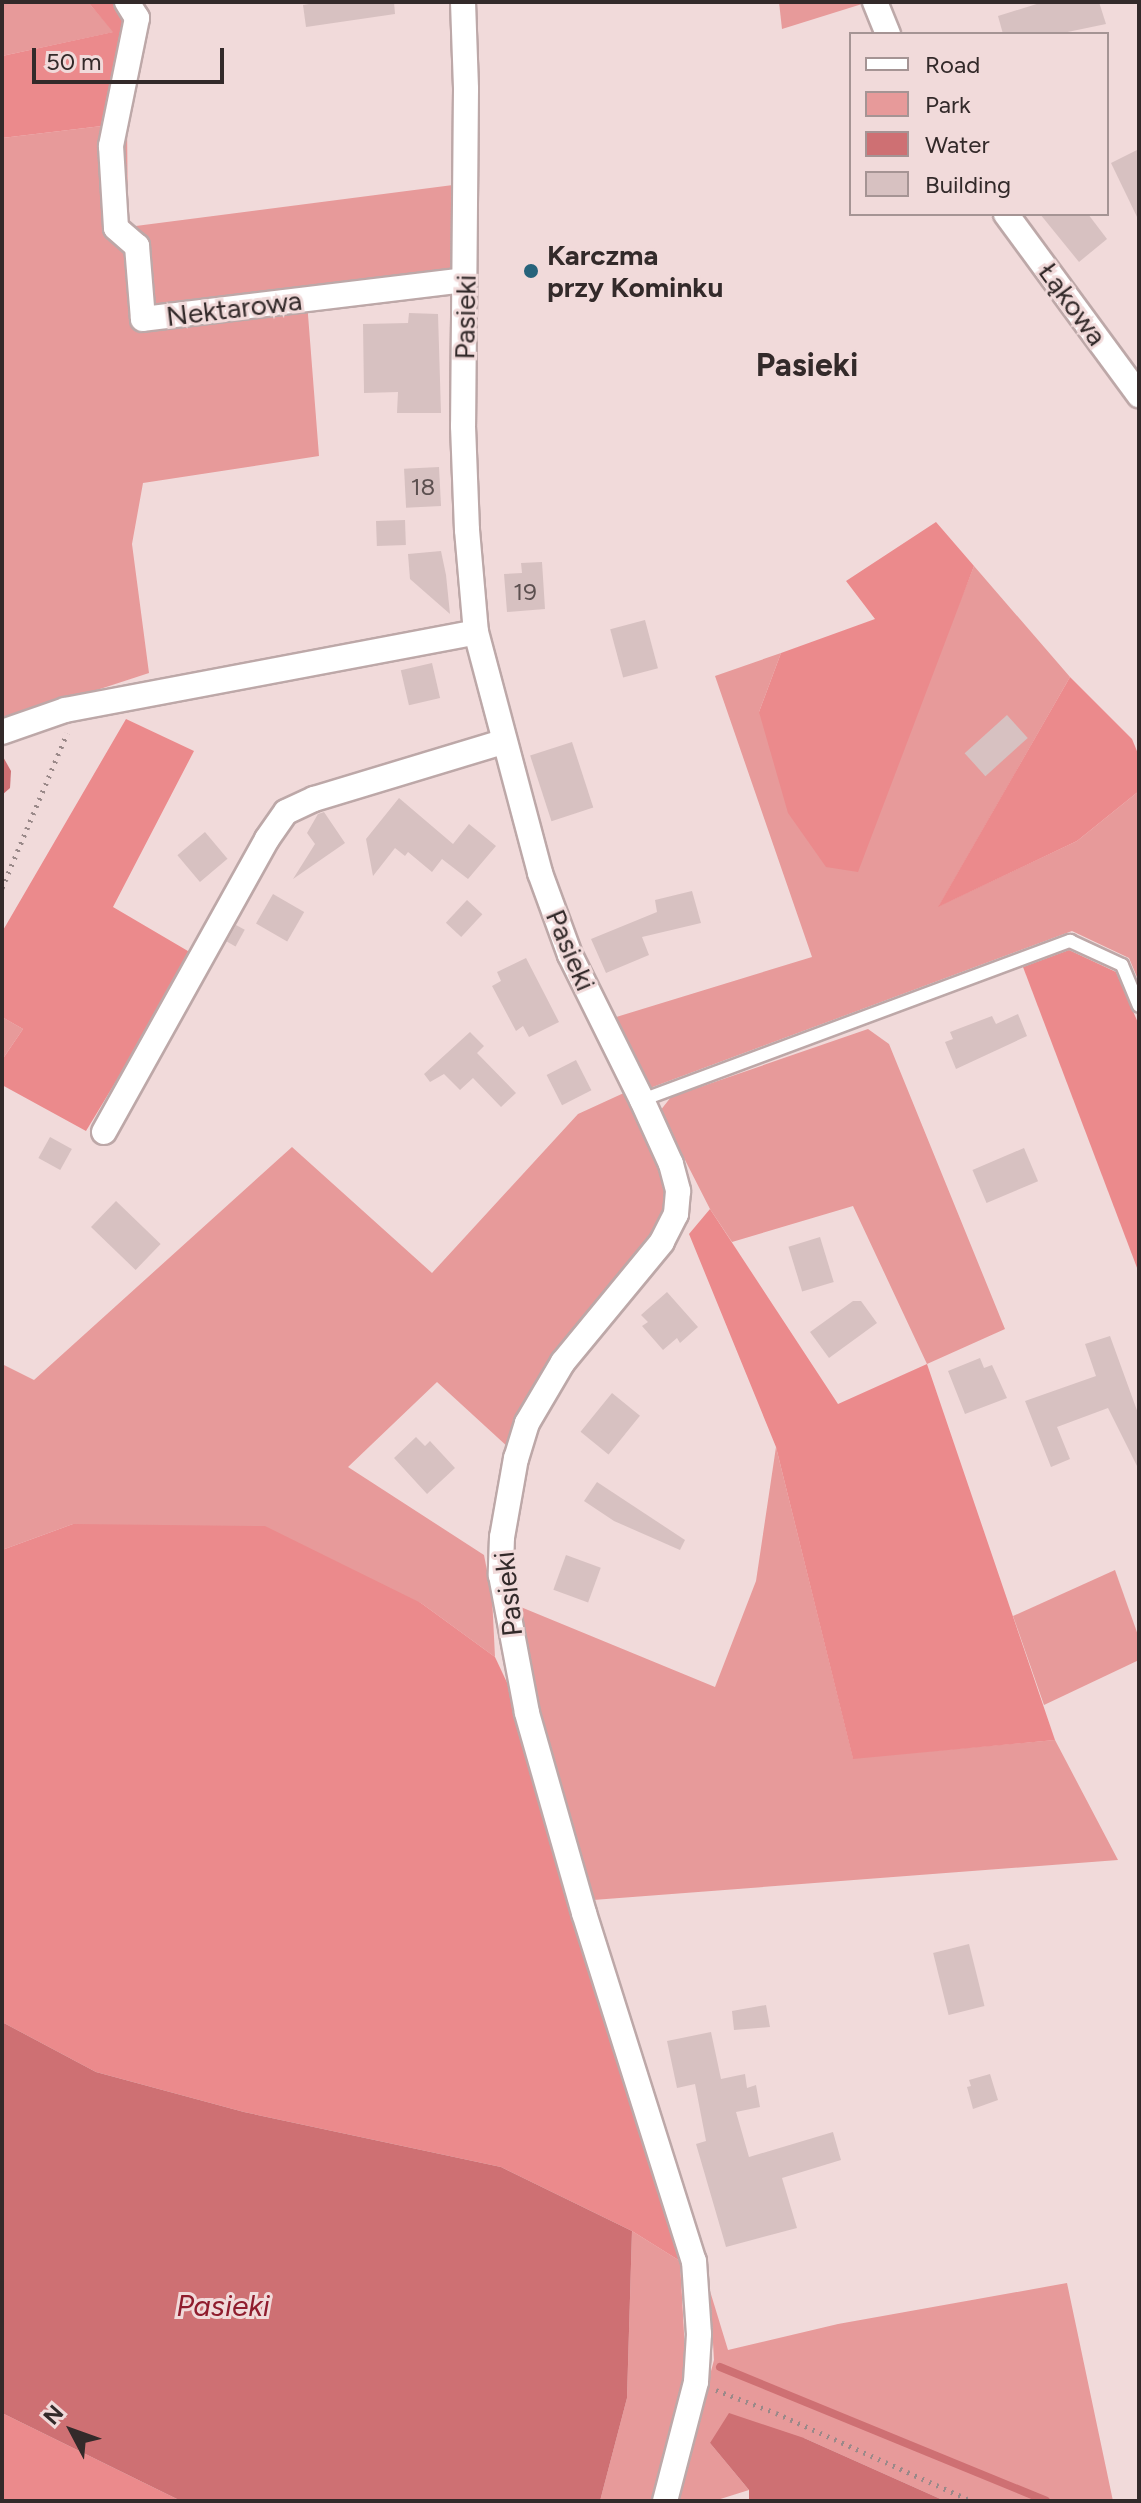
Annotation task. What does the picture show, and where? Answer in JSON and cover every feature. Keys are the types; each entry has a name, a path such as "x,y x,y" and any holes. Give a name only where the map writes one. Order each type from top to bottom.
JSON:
{"street":[{"name":"Nektarowa","path":"127,2 137,18 111,146 116,228 137,246 143,319 465,280"},
{"name":"Pasieki","path":"463,2 466,89 463,426 467,530 476,632 540,873 570,955 642,1100 671,1164 678,1191 676,1214 662,1242 563,1362 527,1423 516,1458 504,1524 501,1575 531,1727 584,1913 694,2261 699,2334 696,2382 665,2501"},
{"path":"875,2 887,32"},
{"name":"Łąkowa","path":"1007,216 1139,395"},
{"path":"2,732 73,709 476,632"},
{"path":"104,1132 267,839 286,812 314,799 503,742"}],"lane":[{"path":"642,1100 1070,941 1122,965 1139,1006"}],"path":[{"path":"2,888 64,744 73,709"},
{"path":"696,2382 776,2413 972,2501"}],"green space":[{"path":"2,2 88,2 114,32 2,56"},
{"path":"779,2 861,2 862,4 782,29"},
{"path":"127,123 128,227 453,185 456,268 306,289 319,456 143,483 132,544 149,673 2,721 2,138"},
{"path":"974,566 1070,677 939,906 1077,841 1139,791 1139,982 1129,958 1072,931 650,1088 613,1018 812,957 715,676 781,653 759,712 931,674"},
{"path":"2,1017 23,1029 2,1060"},
{"path":"868,1029 889,1044 1005,1329 927,1364 853,1206 732,1242 710,1209 660,1111 671,1097"},
{"path":"626,1092 670,1196 657,1233 509,1448 437,1382 348,1467 484,1555 492,1596 495,1657 421,1603 73,1524 2,1550 2,1364 34,1380 292,1147 432,1273 578,1114"},
{"path":"776,1447 853,1758 1055,1740 1118,1860 593,1900 536,1712 511,1603 715,1687 756,1581"},
{"path":"1115,1570 1139,1638 1139,1660 1044,1705 1013,1616"},
{"path":"632,2231 680,2261 686,2369 654,2501 600,2501 627,2398"},
{"path":"1067,2283 1113,2501 945,2501 804,2438 710,2443 749,2490 714,2501 676,2501 714,2360 710,2291 728,2350 838,2324"}],"shaded area":[{"path":"88,2 127,2 127,123 2,138 2,56 113,32"},
{"path":"936,522 974,566 858,872 826,867 788,813 759,712 781,653 875,619 846,581"},
{"path":"1070,677 1132,739 1139,756 1139,791 1077,841 938,907"},
{"path":"126,719 194,751 113,907 193,954 86,1131 2,1085 2,1060 23,1029 2,1017 2,932"},
{"path":"1069,950 1116,972 1139,1025 1139,1273 1023,967"},
{"path":"710,1209 838,1404 927,1364 1055,1740 853,1759 776,1447 689,1234"},
{"path":"73,1524 265,1526 421,1603 495,1657 511,1691 680,2261 632,2231 501,2167 244,2112 96,2072 2,2022 2,1550"},
{"path":"2,2413 181,2501 2,2501"}],"water":[{"path":"2,755 11,771 10,788 2,795"},
{"name":"Pasieki","path":"2,2022 96,2072 244,2112 501,2167 632,2231 627,2398 600,2501 181,2501 2,2413"},
{"path":"729,2413 804,2438 945,2501 749,2501 749,2490 710,2443"}],"building":[{"path":"321,2 394,2 395,14 306,27 303,5"},
{"path":"1043,2 1099,2 1106,24 1068,32 1002,32 998,16"},
{"path":"1139,149 1139,221 1111,163"},
{"path":"1042,216 1090,216 1107,239 1079,262"},
{"path":"409,313 438,314 441,413 397,413 398,392 364,393 363,324 408,323"},
{"path":"439,467 441,506 406,508 404,469"},
{"path":"405,520 406,545 377,546 376,521"},
{"path":"441,551 450,614 410,579 408,554"},
{"path":"542,562 545,609 507,612 504,574 522,573 521,563"},
{"path":"645,620 658,668 623,678 610,629"},
{"path":"432,663 440,698 409,705 401,670"},
{"path":"1007,715 1028,738 985,776 965,753"},
{"path":"572,742 593,808 551,821 530,756"},
{"path":"399,798 453,844 469,824 496,846 468,879 442,859 432,872 408,852 405,856 395,848 373,876 366,839"},
{"path":"324,812 345,843 293,879 315,844 307,833 318,814"},
{"path":"205,832 227,859 200,882 177,855"},
{"path":"692,891 701,923 642,937 649,955 606,973 591,939 657,912 655,900"},
{"path":"273,894 304,912 287,941 256,923"},
{"path":"467,900 482,914 461,937 446,923"},
{"path":"236,925 245,930 236,946 227,942"},
{"path":"526,958 559,1022 529,1037 523,1026 516,1031 492,986 501,981 497,972"},
{"path":"1018,1014 1027,1036 956,1069 945,1042 953,1039 950,1032 992,1016 996,1024"},
{"path":"470,1032 484,1046 477,1053 516,1093 501,1107 473,1078 460,1090 444,1074 430,1082 424,1074"},
{"path":"576,1060 591,1090 562,1105 547,1075"},
{"path":"50,1137 72,1149 60,1170 38,1158"},
{"path":"1024,1148 1038,1181 987,1203 972,1170"},
{"path":"116,1201 161,1244 136,1270 91,1227"},
{"path":"820,1237 834,1282 802,1292 788,1247"},
{"path":"667,1292 698,1327 680,1343 677,1338 663,1350 642,1326 648,1322 641,1315"},
{"path":"853,1301 861,1301 877,1323 829,1358 810,1332"},
{"path":"1110,1336 1139,1416 1139,1470 1108,1408 1057,1427 1070,1459 1051,1467 1025,1401 1096,1376 1085,1344"},
{"path":"980,1358 984,1368 992,1365 1007,1398 965,1414 948,1371"},
{"path":"612,1393 640,1416 609,1455 581,1432"},
{"path":"416,1437 425,1446 430,1441 455,1468 427,1494 394,1458"},
{"path":"597,1482 685,1540 680,1550 614,1521 584,1501"},
{"path":"566,1555 601,1568 588,1602 553,1590"},
{"path":"969,1944 984,2006 949,2015 933,1953"},
{"path":"766,2005 770,2027 734,2030 732,2011"},
{"path":"711,2032 721,2079 745,2074 747,2088 756,2085 760,2107 736,2112 749,2157 833,2132 841,2160 782,2178 797,2228 726,2247 696,2144 706,2141 695,2084 677,2088 667,2041"},
{"path":"990,2074 998,2100 973,2109 967,2087 971,2086 969,2080"}],"waterway":[{"path":"720,2367 1046,2501"}],"place":[{"name":"Karczma przy Kominku","path":"531,271"}],"district":[{"name":"Pasieki","path":"807,365"}]}
